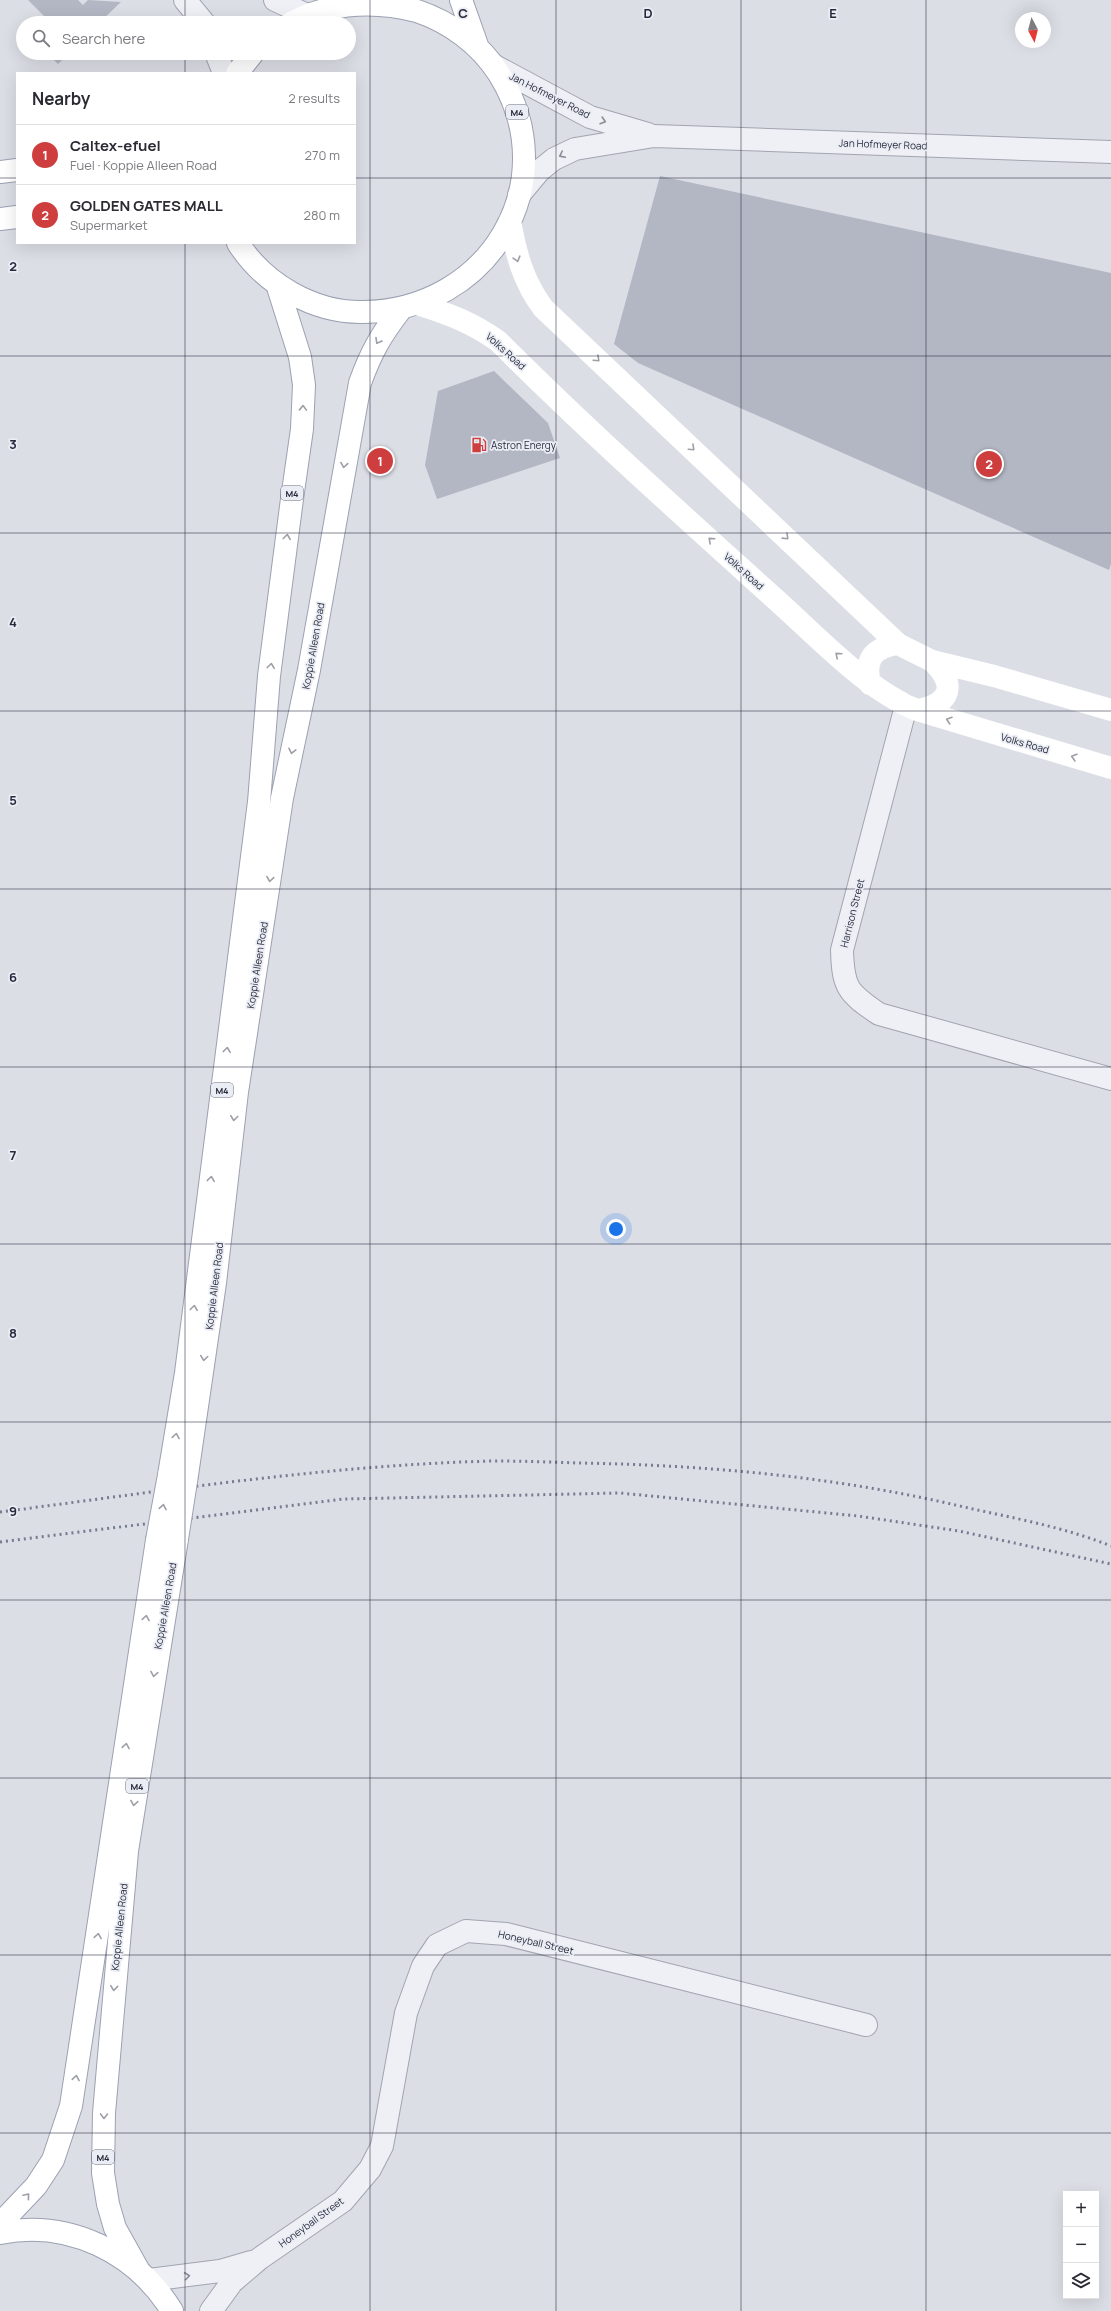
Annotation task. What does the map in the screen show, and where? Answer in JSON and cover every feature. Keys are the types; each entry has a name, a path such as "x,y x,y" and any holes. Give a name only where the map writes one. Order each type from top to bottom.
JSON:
{"main road":[{"name":"M4","path":"461,0 478,48"},
{"name":"M4","path":"236,246 259,269 277,284 316,304 358,312 409,307 441,294 462,280 482,263 498,243 510,221 519,195 523,169 522,134 517,114 508,88 493,65 478,48 456,30 431,15 403,6 374,2 345,4 310,12"},
{"path":"239,72 248,60"},
{"path":"0,172 16,170"},
{"path":"0,219 16,217"},
{"path":"510,221 519,264 531,291 543,308 898,644 932,661 994,676 1111,710"},
{"name":"Koppie Alleen Road","path":"178,1475 186,1373 259,802 270,676 302,429 304,385 300,357 277,284"},
{"name":"Volks Road","path":"409,307 455,316 476,326 498,341 702,532 870,684 912,708 1111,768"},
{"name":"Koppie Alleen Road","path":"0,2224 36,2186 53,2160 71,2106 178,1475 215,1283 237,1092 282,798 309,670 360,383 371,353 380,337 409,307"},
{"path":"870,684 868,667 872,656 878,649 898,644"},
{"path":"912,708 937,705 945,699 949,689 943,671 932,661"},
{"name":"Koppie Alleen Road","path":"144,2275 115,2228 108,2204 103,2173 104,2113 109,2035 127,1851 167,1539"},
{"name":"M4","path":"0,2233 34,2229 80,2237 101,2245 144,2275 172,2311"}],"street":[{"path":"185,0 198,16"},
{"path":"275,0 310,12"},
{"path":"219,60 224,72"},
{"name":"Jan Hofmeyer Road","path":"493,65 590,117 654,136"},
{"name":"Jan Hofmeyer Road","path":"519,195 539,171 554,159 575,149 654,136 1111,152"},
{"name":"Harrison Street","path":"912,708 842,950 843,974 855,998 879,1014 1111,1078"},
{"name":"Honeyball Street","path":"210,2311 232,2282 259,2259 343,2201 370,2169 382,2146 406,2013 422,1966 437,1945 466,1931 506,1934 866,2025"},
{"name":"Honeyball Street","path":"144,2275 220,2271 259,2259"}],"building":[{"path":"28,0 78,0 83,5 88,0 121,2 106,16 44,16"},
{"path":"54,60 62,60 58,64"},
{"path":"660,176 1111,273 1111,564 1109,570 638,363 614,344"},
{"path":"494,371 548,423 560,458 437,499 425,465 438,391"}],"railway":[{"path":"0,1512 246,1480 308,1473 431,1463 493,1461 626,1464 675,1466 772,1474 869,1488 1038,1524 1075,1533 1111,1546"},
{"path":"0,1542 344,1499 620,1493 858,1516 959,1531 1111,1564"}],"place":[{"name":"Astron Energy","path":"479,445"},
{"name":"Caltex-efuel","path":"380,461"},
{"name":"GOLDEN GATES MALL","path":"989,464"}]}
